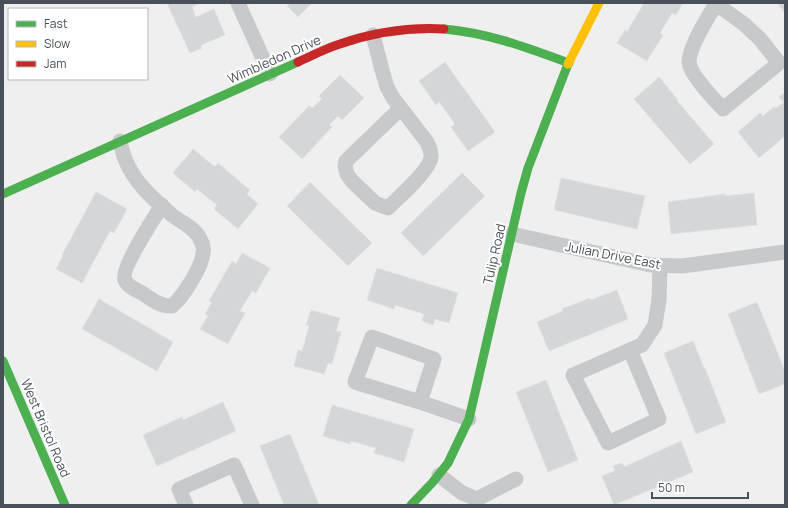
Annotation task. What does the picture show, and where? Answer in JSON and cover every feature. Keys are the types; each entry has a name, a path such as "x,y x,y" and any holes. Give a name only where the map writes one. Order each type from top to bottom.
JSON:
{"street":[{"path":"238,3 270,74"},
{"name":"Tulip Road","path":"411,505 439,475 448,462 469,419 528,168 569,63 599,3"},
{"path":"716,3 744,24 760,39 779,63 723,109 699,82 689,63 690,51 716,3"},
{"name":"Wimbledon Drive","path":"3,194 339,44 373,35 396,30 417,29 476,33 527,47 569,63"},
{"path":"373,35 387,87 400,109 427,142 430,149 431,158 426,169 388,208 375,203 352,181 347,174 345,166 346,161 400,109"},
{"path":"120,141 125,159 138,182 154,199 198,235 202,242 203,253 200,265 185,292 172,306 164,306 129,286 125,280 124,274 128,262 162,206"},
{"name":"Julian Drive East","path":"512,234 660,266 682,266 785,252"},
{"path":"630,350 659,419 608,442 573,375 630,350 642,345 655,325 659,300 660,266"},
{"path":"420,402 434,359 372,337 355,382 469,419"},
{"name":"West Bristol Road","path":"3,361 65,505"},
{"path":"186,505 180,489 234,465 252,505"},
{"path":"439,475 462,493 477,498 516,479"}],"building":[{"path":"167,3 200,3 192,7 196,17 214,9 225,35 201,45 202,48 190,53"},
{"path":"291,3 312,3 298,17 287,6"},
{"path":"644,3 683,3 676,15 672,13 660,33 663,35 647,61 617,43 625,30 627,32"},
{"path":"777,3 785,3 785,13"},
{"path":"445,62 495,132 468,151 451,127 455,124 439,102 436,105 419,81"},
{"path":"340,75 364,98 342,120 338,116 329,125 332,127 302,159 279,137 309,106 312,108 322,99 319,96"},
{"path":"659,77 678,100 677,101 714,144 690,164 634,99"},
{"path":"785,92 785,136 759,158 738,132 760,113 763,116 774,107 776,108 784,102 779,97"},
{"path":"193,149 215,167 218,163 250,190 247,194 258,204 238,229 214,209 217,205 197,189 195,192 173,173"},
{"path":"462,173 485,196 423,256 401,233"},
{"path":"561,178 645,196 637,229 554,210"},
{"path":"310,182 372,243 348,266 287,206"},
{"path":"96,192 127,209 114,233 110,231 82,283 56,269"},
{"path":"754,193 757,225 671,234 668,202 725,194 725,196"},
{"path":"242,253 270,268 256,293 252,291 240,311 245,313 228,344 200,329 208,316 205,314 212,302 209,301 232,261 236,264"},
{"path":"377,268 458,293 449,323 435,319 433,325 422,321 424,314 395,305 394,309 367,300"},
{"path":"617,290 628,319 549,351 537,322 563,311 562,309 590,298 591,300"},
{"path":"99,299 173,342 157,371 82,329"},
{"path":"757,302 785,371 785,384 759,394 728,314"},
{"path":"311,310 340,318 336,331 341,332 332,364 328,363 324,374 294,366 298,350 302,351 309,326 306,325"},
{"path":"693,341 726,422 696,434 664,353"},
{"path":"546,380 578,460 548,472 516,392"},
{"path":"223,402 236,431 157,466 143,435 182,417 183,420"},
{"path":"332,405 414,429 404,462 374,453 376,448 351,441 350,444 323,436"},
{"path":"290,434 319,505 284,505 260,446"},
{"path":"681,441 693,472 614,505 602,476 615,471 613,466 622,463 624,467"}],"traffic: fast":[{"path":"444,29 493,38 569,63"},
{"path":"3,194 298,62"},
{"path":"411,505 432,483 448,463 469,419 521,193 528,168 568,64"},
{"path":"3,361 65,505"}],"traffic: slow":[{"path":"568,64 599,3"}],"traffic: jam":[{"path":"298,62 330,48 379,33 417,29 444,29"}]}
